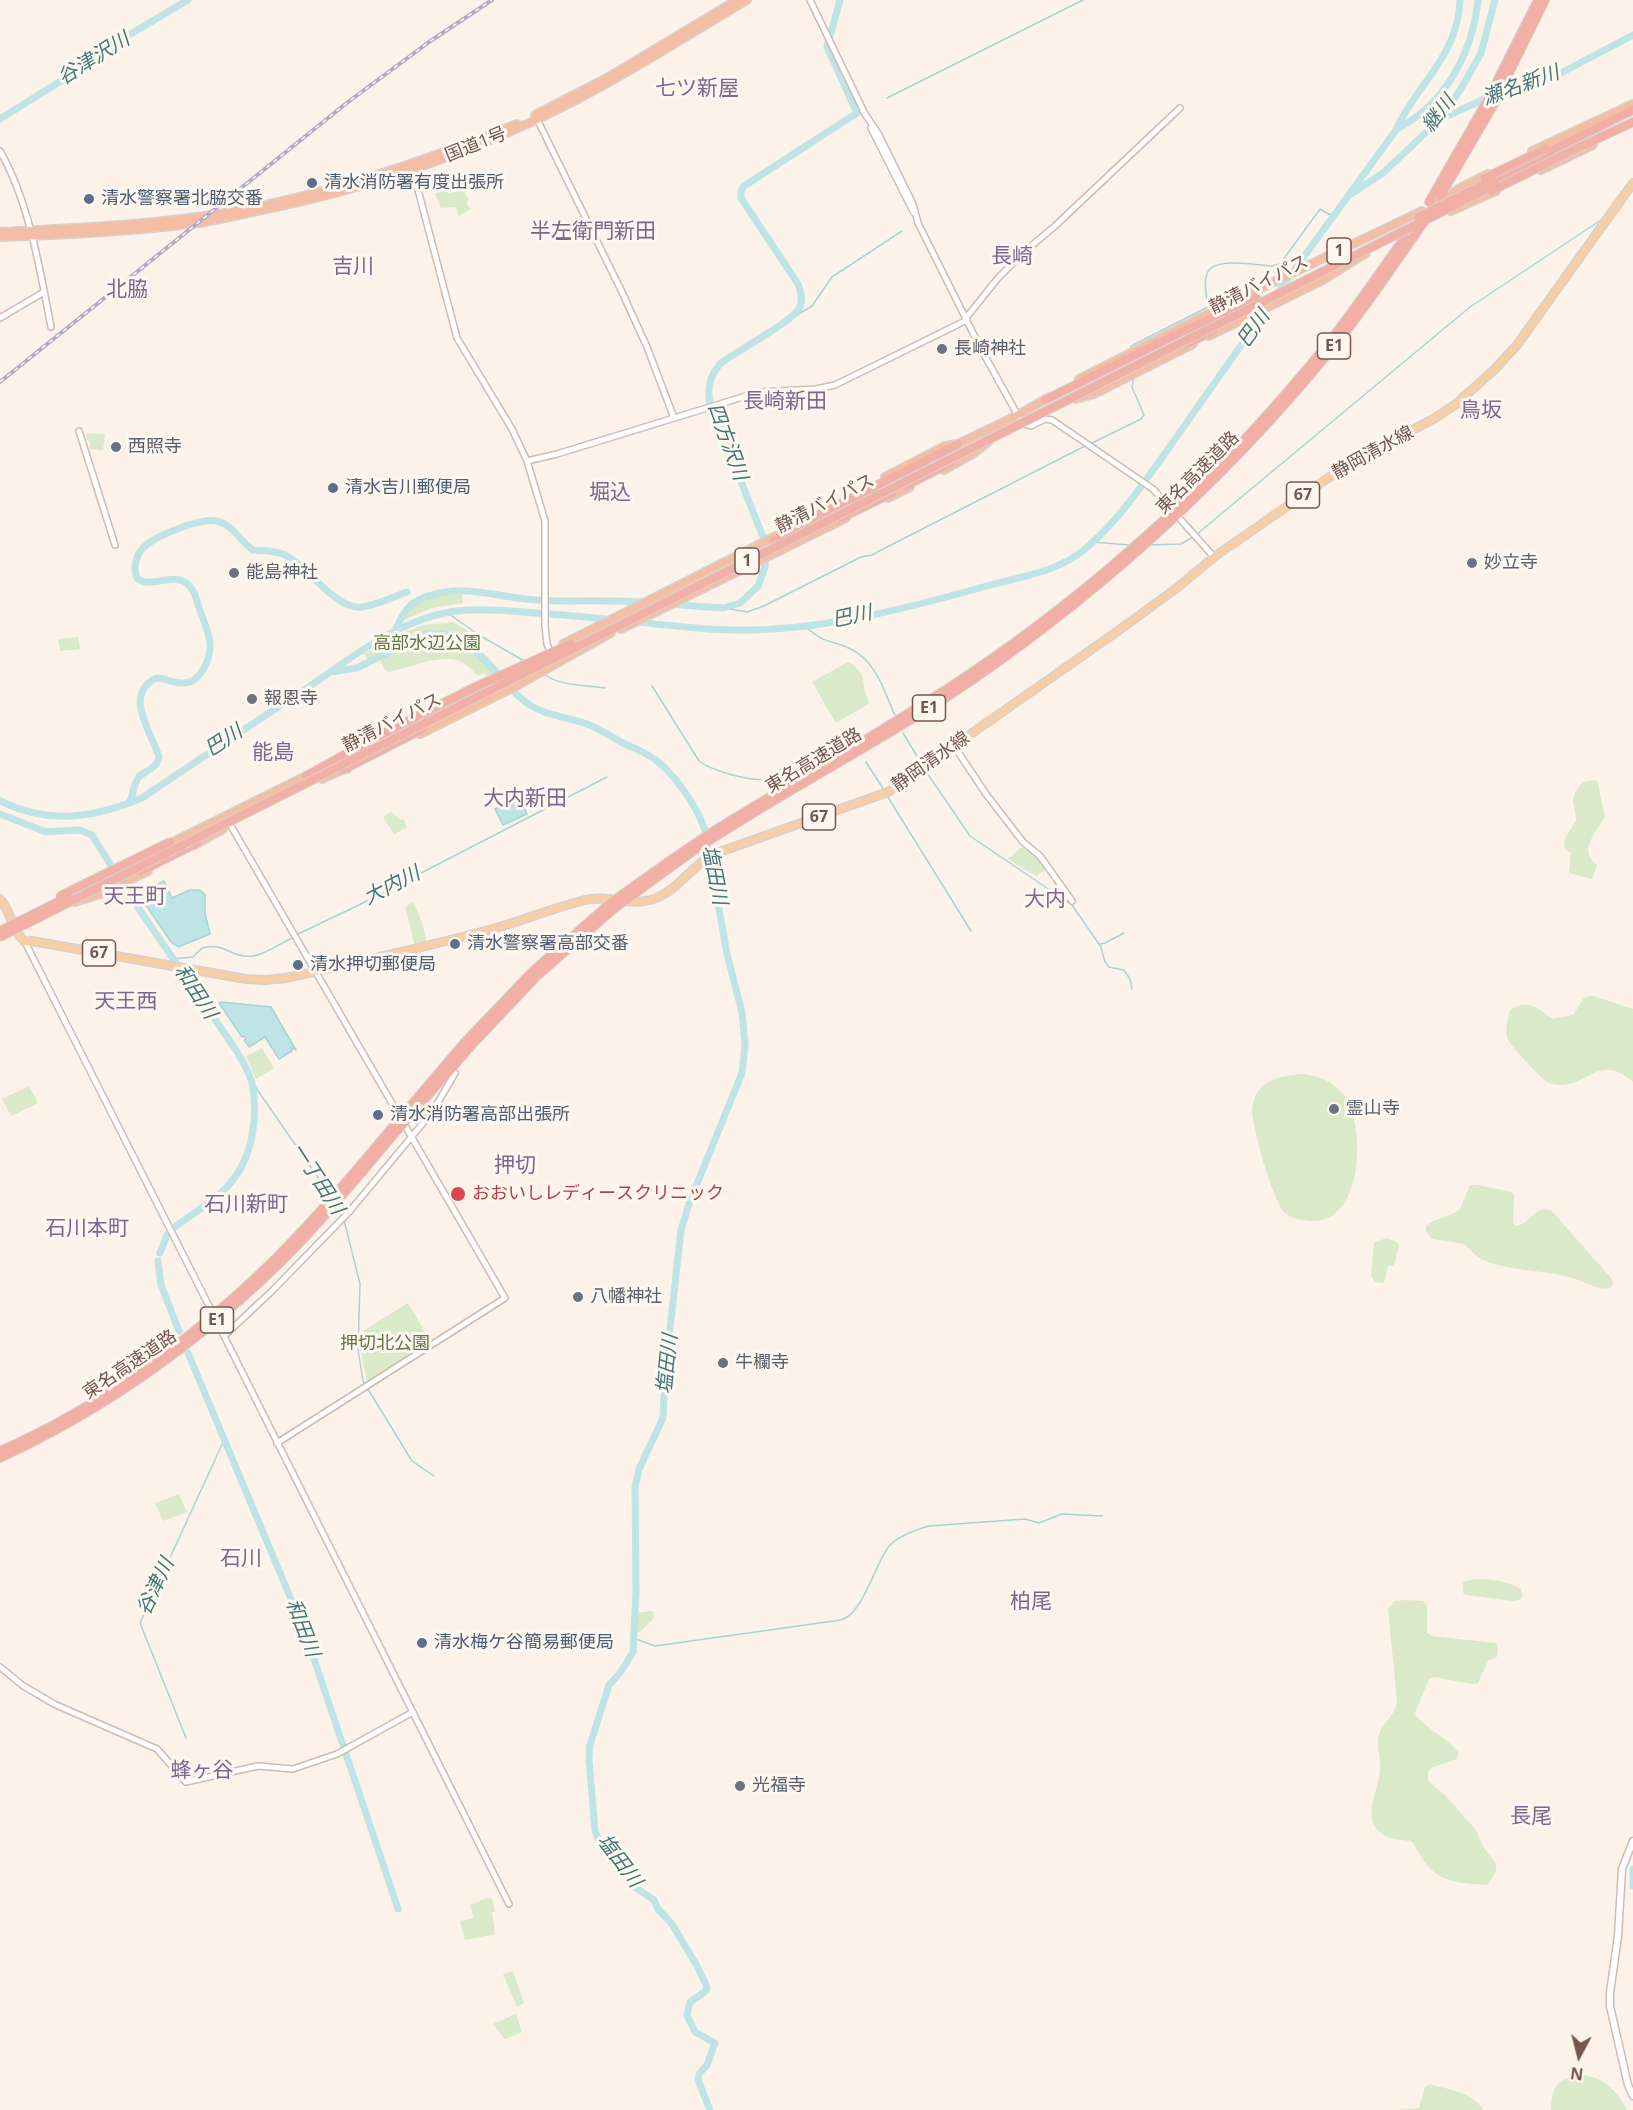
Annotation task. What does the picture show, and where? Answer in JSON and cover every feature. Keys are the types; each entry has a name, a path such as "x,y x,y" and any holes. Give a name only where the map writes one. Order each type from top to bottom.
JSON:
{"highway":[{"name":"国道1号","path":"537,117 737,0"},
{"name":"国道1号","path":"0,237 231,212 303,196 412,167 537,117 612,81 747,0"},
{"name":"東名高速道路","path":"1535,16 1538,0"},
{"name":"東名高速道路","path":"1124,559 1154,538 1197,492 1277,414 1345,333 1417,224 1440,197 1545,0"},
{"name":"1","path":"1417,224 1447,199 1633,105"},
{"name":"1","path":"549,651 775,536 939,449 958,444 1016,416 1086,375 1411,217 1442,201 1462,187 1521,157 1633,105"},
{"name":"静清バイパス","path":"1417,224 1633,110"},
{"name":"静清バイパス","path":"0,939 1256,301 1417,224 1633,116"},
{"name":"東名高速道路","path":"1239,450 1356,306 1406,237 1481,121"},
{"path":"1417,224 1633,123"},
{"path":"1082,397 1094,394 1323,280 1377,246 1551,166 1633,123"},
{"name":"国道1号","path":"0,232 31,233"},
{"path":"1045,400 1226,310 1256,301"},
{"path":"778,542 858,510 1022,423 1082,397 1204,336 1256,301"},
{"path":"342,770 362,763 507,691 616,631 959,463 987,443"},
{"path":"778,542 795,527 958,444"},
{"name":"東名高速道路","path":"0,1458 61,1427 132,1384 197,1336 251,1290 288,1255 340,1198 467,1045 612,906 716,833 924,712 1047,627 1197,492"},
{"path":"0,939 423,729 557,660 574,646"},
{"path":"306,776 475,687 574,646"},
{"name":"静清バイパス","path":"0,930 574,646"},
{"path":"0,930 549,651"},
{"path":"0,939 17,927 173,841"},
{"path":"0,930 17,927 106,892 183,853 197,843"},
{"name":"東名高速道路","path":"0,1451 103,1395 161,1356 216,1313 305,1227 393,1132"}],"main road":[{"name":"静岡清水線","path":"25,942 265,980 286,978 487,930 586,900 597,898 630,902 648,901 669,891 702,860 714,854 888,792 1177,588 1214,557 1355,461 1435,418 1477,386 1504,361 1517,345 1633,183"},
{"path":"0,893 9,903 17,927"},
{"path":"0,899 25,942"},
{"path":"1633,1841 1622,1869 1618,1936 1610,1993 1610,2006 1628,2085 1633,2096"}],"street":[{"path":"810,0 909,206 1016,416 1022,423 1031,426 1045,419 1052,420 1137,477 1153,489 1170,508"},
{"path":"527,461 557,454 759,392 816,389 835,385 966,319 998,278 1024,252 1055,226 1180,108"},
{"path":"537,117 647,347 663,395 674,418"},
{"path":"0,151 11,173 31,233 51,327"},
{"path":"412,167 457,338 503,413 527,461 545,521 545,624 549,651 556,664"},
{"path":"0,318 44,292"},
{"path":"79,431 115,545"},
{"path":"1181,520 1214,557"},
{"path":"954,746 992,802 1023,842 1040,856 1072,901"},
{"path":"224,815 505,1298 277,1443"},
{"path":"25,942 210,1308"},
{"path":"224,1336 271,1292 349,1212 438,1104 455,1072"},
{"path":"220,1328 509,1904"},
{"path":"0,1666 22,1685 54,1704 157,1749 186,1782 258,1766 293,1769 345,1750 412,1712"}],"green space":[{"path":"462,180 465,195 469,200 466,204 471,209 459,216 456,207 441,208 435,194 447,189 449,194 460,190 457,182"},
{"path":"87,433 105,434 103,450 90,449 90,441 86,440"},
{"path":"446,593 462,594 463,603 432,608 404,620 403,618 417,604"},
{"name":"高部水辺公園","path":"453,622 471,633 475,644 500,670 487,676 484,673 478,676 462,662 441,659 390,672 385,670 380,660 368,660 364,654 395,636 423,625"},
{"path":"78,637 80,649 60,651 58,639"},
{"path":"848,662 862,676 870,703 836,723 812,682"},
{"path":"1597,780 1605,816 1590,841 1589,853 1597,865 1592,879 1569,873 1571,853 1564,849 1565,838 1576,821 1573,802 1575,793 1583,782"},
{"path":"391,812 401,820 403,819 407,828 394,834 383,817"},
{"path":"1024,845 1038,857 1046,869 1036,876 1008,859"},
{"path":"413,901 422,922 427,943 415,946 405,907"},
{"path":"1591,995 1633,1009 1633,1082 1622,1074 1604,1070 1571,1083 1559,1085 1548,1083 1525,1061 1509,1041 1506,1031 1510,1010 1517,1006 1533,1006 1553,1019 1573,1015 1583,999"},
{"path":"262,1048 274,1068 256,1079 246,1056"},
{"path":"1304,1074 1324,1079 1340,1091 1349,1105 1355,1123 1357,1144 1352,1187 1343,1205 1331,1217 1314,1221 1290,1216 1279,1205 1255,1130 1252,1108 1254,1099 1262,1086 1285,1076"},
{"path":"29,1086 38,1103 11,1116 2,1099"},
{"path":"1470,1185 1512,1192 1515,1226 1526,1222 1540,1210 1551,1210 1611,1278 1612,1287 1603,1289 1562,1275 1495,1264 1479,1258 1464,1244 1432,1239 1426,1231 1426,1226 1460,1209"},
{"path":"1386,1238 1399,1245 1394,1266 1388,1266 1384,1283 1375,1282 1371,1275 1374,1243"},
{"name":"押切北公園","path":"408,1303 431,1342 367,1382 362,1358 363,1331"},
{"path":"179,1494 187,1512 163,1521 155,1503"},
{"path":"1474,1579 1510,1584 1521,1589 1522,1597 1520,1600 1513,1601 1466,1595 1463,1593 1463,1582"},
{"path":"1395,1601 1423,1601 1427,1606 1427,1633 1432,1636 1496,1643 1498,1647 1497,1657 1488,1661 1478,1683 1472,1684 1434,1677 1429,1679 1415,1713 1458,1752 1457,1759 1431,1768 1428,1773 1429,1782 1445,1795 1476,1830 1484,1848 1496,1864 1496,1871 1488,1885 1455,1881 1439,1876 1427,1865 1411,1841 1388,1837 1379,1832 1374,1825 1372,1808 1380,1771 1378,1738 1397,1702 1388,1608"},
{"path":"653,1611 654,1618 641,1631 634,1634 636,1613"},
{"path":"487,1898 492,1899 495,1911 492,1912 495,1934 465,1940 460,1921 474,1918 470,1905"},
{"path":"513,1971 524,2003 517,2007 503,1974"},
{"path":"516,2014 522,2032 505,2039 493,2024"},
{"path":"1584,2075 1598,2079 1610,2087 1627,2110 1551,2110 1551,2101 1558,2084 1569,2077"},
{"path":"1430,2084 1467,2095 1483,2110 1397,2110 1419,2108 1425,2087"}],"water":[{"path":"519,797 527,814 503,825 495,809"},
{"path":"164,881 172,898 190,890 200,890 205,895 205,913 210,934 178,947 171,942 139,895"},
{"path":"219,1003 271,1007 296,1050 291,1048 292,1051 279,1059 265,1037 249,1047 244,1036 242,1037"}],"waterway":[{"name":"谷津沢川","path":"0,119 72,74 112,45 188,0"},
{"name":"四方沢川","path":"395,631 401,617 413,603 424,597 445,592 471,591 536,600 609,601 724,608 740,603 758,586 765,567 765,542 710,403 709,387 720,364 776,328 800,307 801,295 798,284 741,198 741,191 744,186 857,113 827,47 840,0"},
{"path":"887,98 1083,0"},
{"name":"巴川","path":"1276,295 1396,130 1435,69 1452,38 1458,20 1460,0"},
{"path":"1397,129 1429,105 1454,75 1470,39 1478,0"},
{"name":"継川","path":"1351,194 1383,173 1440,119 1462,87 1481,53 1495,0"},
{"name":"瀬名新川","path":"1441,119 1484,99 1512,94 1540,84 1633,35"},
{"path":"1132,350 1131,346 1208,307 1205,282 1211,268 1226,263 1272,266 1280,264 1320,209 1332,216"},
{"path":"1197,534 1470,307 1601,220"},
{"path":"792,318 812,306 832,277 902,231"},
{"name":"巴川","path":"0,801 18,809 36,813 71,816 106,810 142,798 373,643 408,625 445,613 468,610 503,611 708,629 780,629 888,612 1050,569 1080,553 1119,515 1268,307"},
{"path":"1090,444 1141,419 1144,415 1132,387 1134,376"},
{"path":"724,608 747,612 764,606 861,557 872,555 1085,446"},
{"path":"129,802 138,778 153,767 159,757 142,714 141,694 146,685 156,678 178,683 194,680 204,668 210,653 210,640 192,589 180,580 148,582 137,578 135,570 137,558 149,543 190,525 217,521 228,526 253,550 273,551 285,555 332,595 352,606 373,605 407,592"},
{"path":"1149,545 1181,544 1193,537"},
{"path":"1093,542 1129,545"},
{"path":"446,612 479,635 526,662"},
{"path":"805,626 823,639 851,649 860,655 879,678 895,715"},
{"name":"塩田川","path":"331,672 357,668 425,634 442,634 457,639 482,657 515,693 533,707 587,724 657,761 682,788 705,830 727,954 742,1012 745,1045 742,1073 690,1201 681,1230 665,1374 663,1418 639,1469 635,1487 636,1590 633,1652 620,1673 609,1685 590,1745 589,1759 595,1831 601,1846 608,1850 620,1870 636,1888 654,1900 658,1909 672,1924 707,1987 706,1991 690,2002 687,2015 695,2032 715,2043 707,2065 699,2074 698,2080 710,2110"},
{"path":"545,675 566,683 605,688"},
{"path":"652,686 699,761 712,768 741,777 765,779 848,732"},
{"path":"903,733 923,766"},
{"path":"866,762 884,790"},
{"path":"925,770 970,836 1072,905 1101,947 1105,962 1109,967 1124,970 1130,979 1132,989"},
{"name":"大内川","path":"298,934 607,777"},
{"path":"886,794 971,931"},
{"name":"和田川","path":"0,814 46,832 80,830 92,835 128,893 236,1050 249,1075 254,1097 254,1125 242,1165 226,1188 175,1227"},
{"path":"1100,944 1124,933"},
{"name":"大内川","path":"173,959 193,957 202,948 209,947 220,948 238,955 257,955 294,937"},
{"name":"一丁田川","path":"252,1082 330,1195"},
{"name":"一丁田川","path":"337,1207 342,1216"},
{"name":"一丁田川","path":"344,1220 360,1284 358,1349 363,1381 412,1461 434,1476"},
{"name":"和田川","path":"160,1253 167,1235"},
{"name":"和田川","path":"158,1261 161,1285 179,1331"},
{"name":"和田川","path":"188,1353 306,1635 398,1909"},
{"name":"谷津川","path":"186,1738 140,1623 225,1438"},
{"path":"633,1638 655,1646 841,1620 849,1616 862,1599 889,1546 913,1531 929,1526 1025,1519 1039,1523 1062,1514 1102,1516"},
{"path":"1633,1869 1633,1886"}],"railway":[{"path":"0,382 348,102 429,42 492,0"}],"place":[{"name":"清水消防署有度出張所","path":"312,183"},
{"name":"清水警察署北脇交番","path":"89,199"},
{"name":"長崎神社","path":"942,349"},
{"name":"西照寺","path":"116,447"},
{"name":"清水吉川郵便局","path":"333,488"},
{"name":"妙立寺","path":"1472,563"},
{"name":"能島神社","path":"234,573"},
{"name":"報恩寺","path":"252,699"},
{"name":"清水警察署高部交番","path":"455,944"},
{"name":"清水押切郵便局","path":"298,965"},
{"name":"霊山寺","path":"1334,1109"},
{"name":"清水消防署高部出張所","path":"378,1115"},
{"name":"おおいしレディースクリニック","path":"458,1194"},
{"name":"八幡神社","path":"578,1297"},
{"name":"牛欄寺","path":"723,1363"},
{"name":"清水梅ケ谷簡易郵便局","path":"422,1643"},
{"name":"光福寺","path":"740,1786"}],"district":[{"name":"七ツ新屋","path":"697,89"},
{"name":"半左衛門新田","path":"593,232"},
{"name":"長崎","path":"1012,257"},
{"name":"吉川","path":"353,267"},
{"name":"北脇","path":"127,290"},
{"name":"長崎新田","path":"785,402"},
{"name":"鳥坂","path":"1481,411"},
{"name":"堀込","path":"610,493"},
{"name":"能島","path":"273,753"},
{"name":"大内新田","path":"525,799"},
{"name":"天王町","path":"135,897"},
{"name":"大内","path":"1045,900"},
{"name":"天王西","path":"126,1002"},
{"name":"押切","path":"515,1166"},
{"name":"石川新町","path":"246,1205"},
{"name":"石川本町","path":"87,1229"},
{"name":"石川","path":"241,1559"},
{"name":"柏尾","path":"1031,1602"},
{"name":"蜂ヶ谷","path":"202,1771"},
{"name":"長尾","path":"1531,1817"}]}
